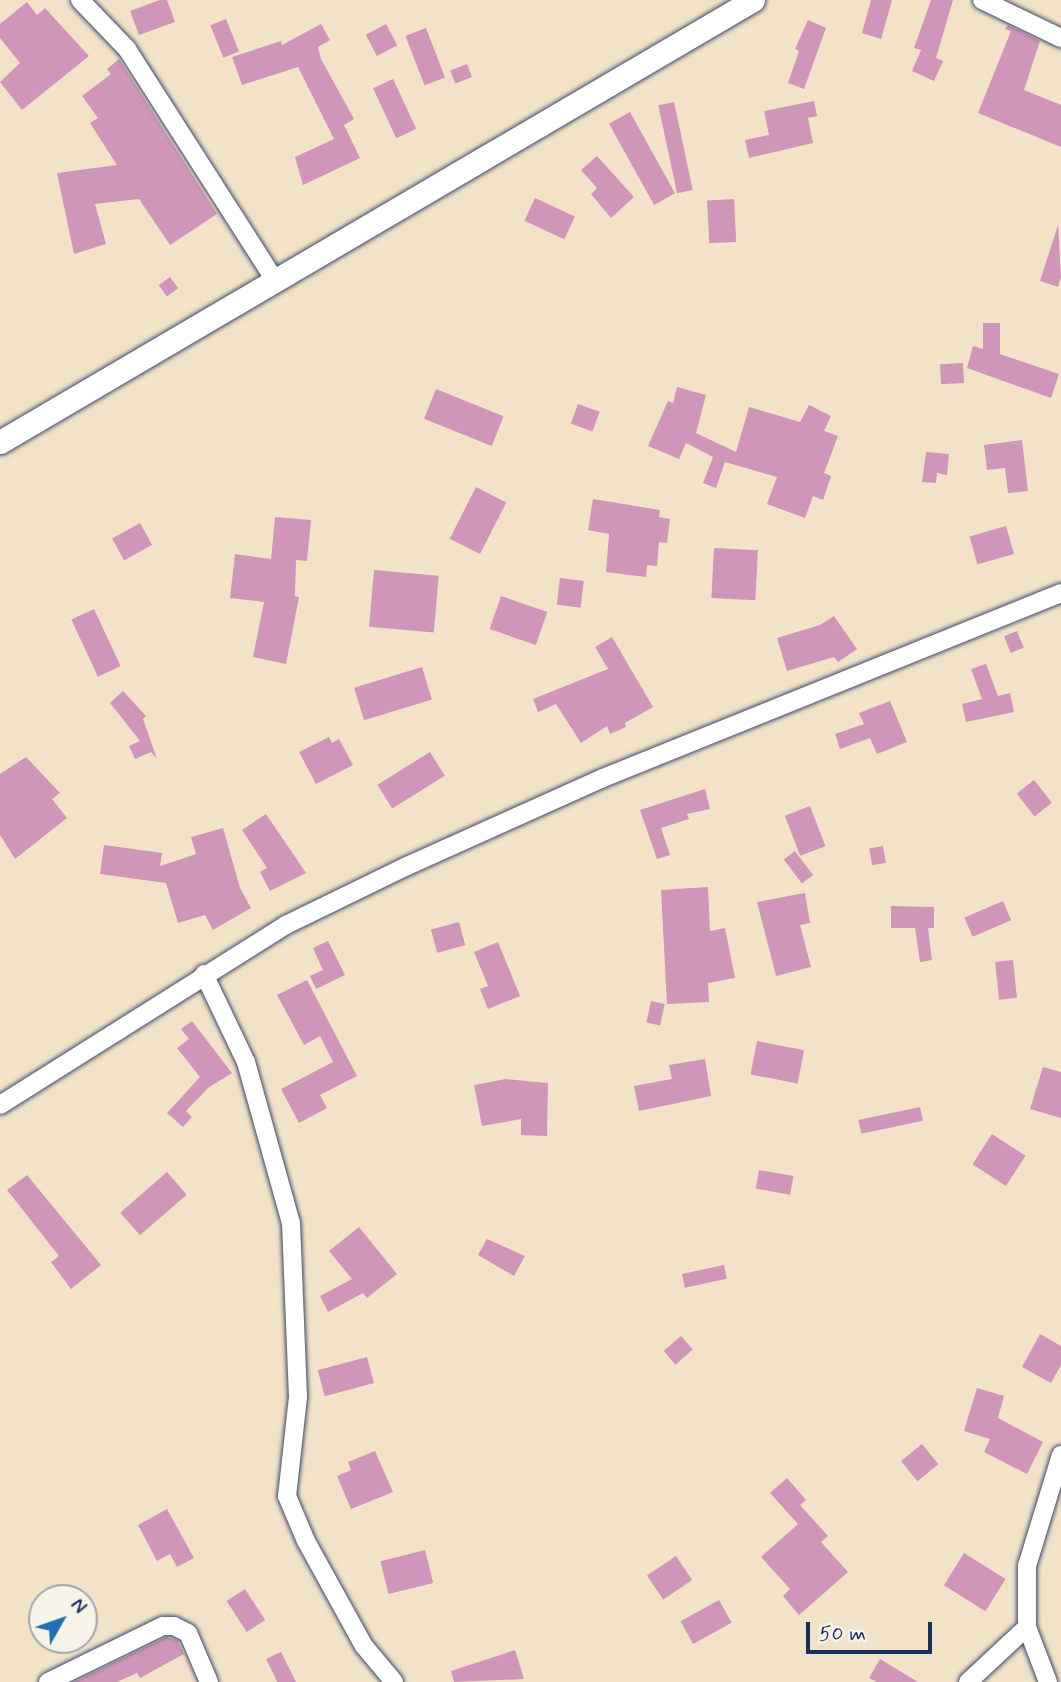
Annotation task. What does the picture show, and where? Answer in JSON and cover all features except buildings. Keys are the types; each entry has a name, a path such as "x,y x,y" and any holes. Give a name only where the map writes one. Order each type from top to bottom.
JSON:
{"main road":[{"path":"0,442 753,0"}],"street":[{"path":"80,0 127,49 274,279"},
{"path":"982,0 1061,38"},
{"path":"0,1105 204,974 286,925 579,789 1061,593"},
{"path":"204,974 246,1062 291,1223 298,1397 288,1496 306,1541 364,1646 394,1682"},
{"path":"1048,1682 1027,1628 1027,1566 1061,1455"},
{"path":"48,1682 163,1626 174,1626 188,1633 200,1651 208,1682"},
{"path":"968,1682 1027,1628"}]}
